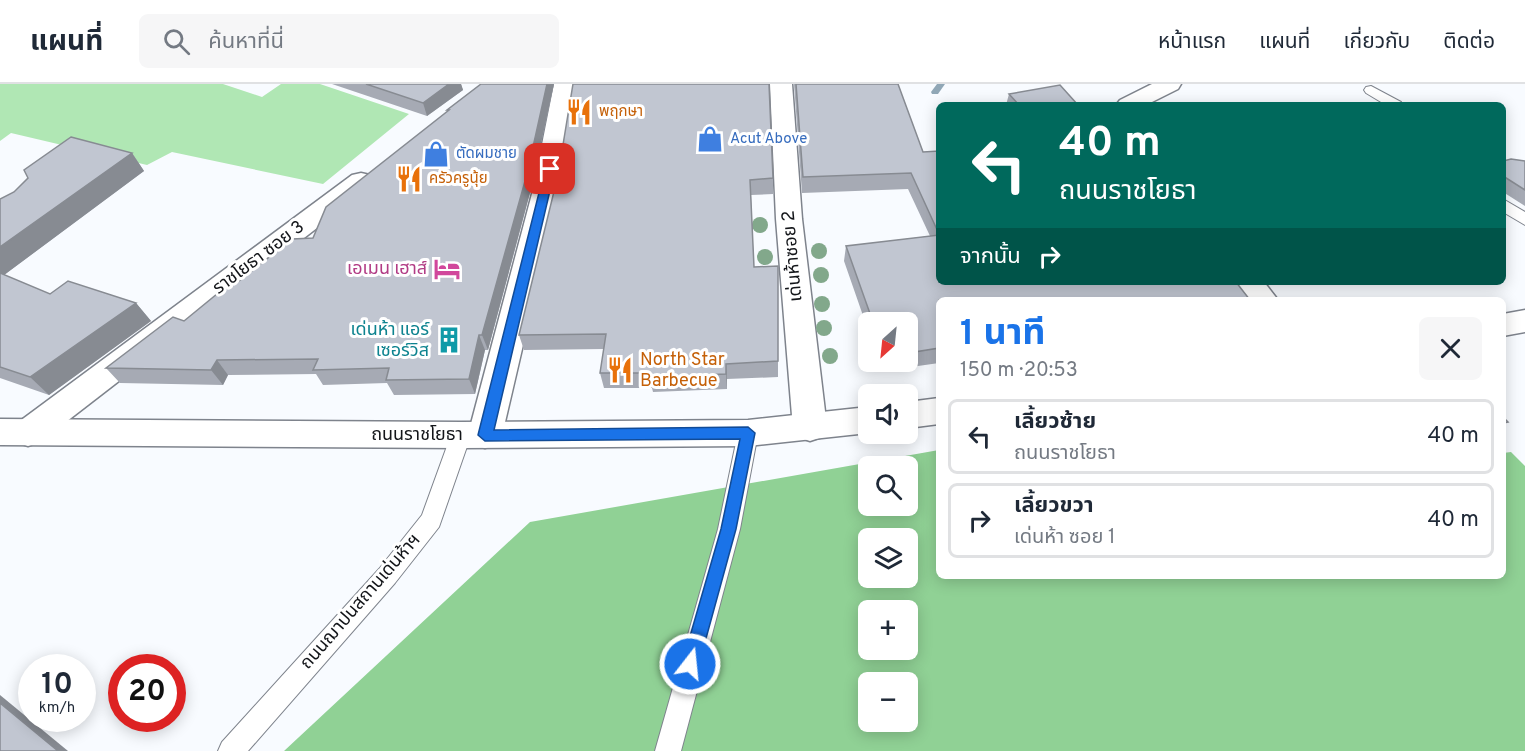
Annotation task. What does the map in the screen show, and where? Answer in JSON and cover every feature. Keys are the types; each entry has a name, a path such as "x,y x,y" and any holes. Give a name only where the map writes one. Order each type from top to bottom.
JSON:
{"street":[{"path":"473,435 546,190 565,84"},
{"name":"เด่นห้าซอย 2","path":"781,84 789,219 810,428"},
{"path":"1134,102 1170,84"},
{"name":"ราชโยธา ซอย 3","path":"14,432 382,165"},
{"path":"1249,285 1260,297"},
{"path":"1506,324 1525,321"},
{"path":"918,414 936,411"},
{"name":"ถนนราชโยธา","path":"14,432 473,435 748,433 858,421"}],"lane":[{"path":"1371,90 1391,102"},
{"path":"1506,206 1525,220"},
{"path":"668,751 729,529 748,433"},
{"name":"ถนนฌาปนสถานเด่นห้าฯ","path":"231,751 387,576 431,520 473,435"}],"green space":[{"path":"0,84 223,84 262,97 281,84 320,84 409,114 323,184 172,152 147,165 11,133 0,141"},
{"path":"936,451 936,579 1506,579 1506,453 1511,452 1525,466 1525,751 284,751 530,522 858,464 858,516 918,516 918,456 905,456"}],"building":[{"path":"366,84 449,84 423,103"},
{"path":"481,84 547,84 527,174 482,335 479,335 469,379 386,380 389,368 313,370 318,359 217,360 211,370 106,368 173,317 184,321 228,285 235,284 292,239 313,238 326,207"},
{"path":"573,84 769,84 773,178 750,180 754,267 778,266 778,361 726,364 726,374 650,377 651,373 600,373 606,334 519,335 558,175"},
{"path":"796,84 898,84 923,152 936,151 936,227 911,173 803,177"},
{"path":"1060,85 1075,102 1016,102 1009,94"},
{"path":"71,137 132,153 0,247 0,199 14,192 28,178 24,170"},
{"path":"1506,160 1525,161 1525,190 1506,178"},
{"path":"936,235 936,285 1238,285 1248,297 936,297 936,348 918,351 918,312 869,312 846,246"},
{"path":"0,273 50,294 68,281 136,303 30,377 0,367"},
{"path":"0,703 18,718 18,732 35,732 58,751 0,751"}],"waterway":[{"path":"935,92 941,84"}],"place":[{"name":"พฤกษา","path":"579,112"},
{"name":"Acut Above","path":"710,139"},
{"name":"ตัดผมชาย","path":"436,154"},
{"name":"ครัวครูนุ้ย","path":"409,179"},
{"name":"เอเมน เฮาส์","path":"447,269"},
{"name":"เด่นห้า แอร์ เซอร์วิส","path":"449,340"},
{"name":"North Star Barbecue","path":"620,370"}],"route":[{"path":"550,169 485,435 748,433 729,529 690,664"}]}
